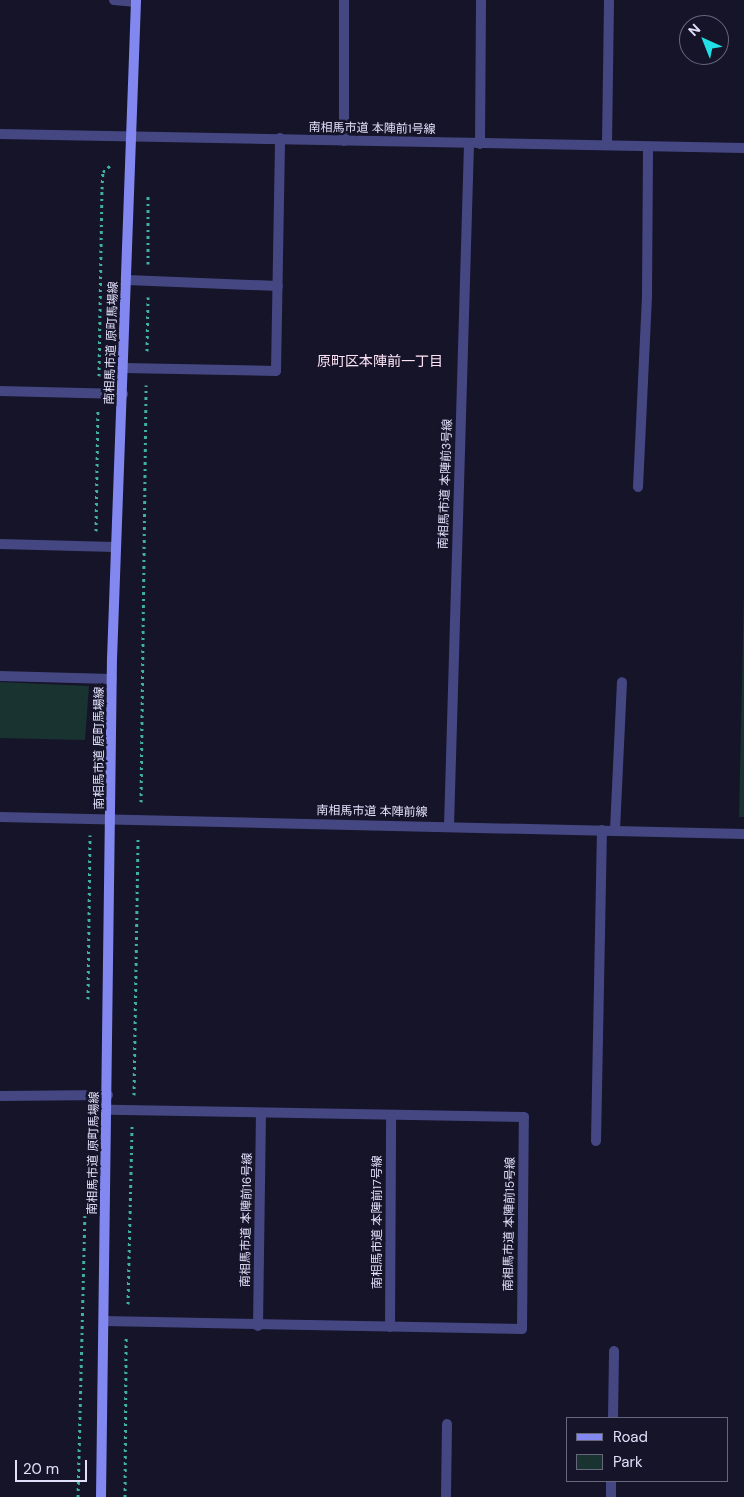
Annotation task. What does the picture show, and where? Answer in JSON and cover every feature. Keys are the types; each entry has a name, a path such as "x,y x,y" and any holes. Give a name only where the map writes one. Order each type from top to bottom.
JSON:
{"street":[{"path":"114,0 136,1"},
{"path":"344,0 344,141"},
{"path":"480,144 481,0"},
{"path":"607,144 609,0"},
{"name":"南相馬市道 原町馬場線","path":"101,1497 109,1110 112,678 134,137 136,1"},
{"name":"南相馬市道 本陣前1号線","path":"0,134 118,138 280,138 469,144 607,144 648,147 744,148"},
{"path":"124,368 276,371 280,138"},
{"name":"南相馬市道 本陣前3号線","path":"448,826 469,144"},
{"path":"638,487 647,294 648,147"},
{"path":"127,280 278,286"},
{"path":"0,391 123,394"},
{"path":"0,544 116,547"},
{"path":"0,676 112,678"},
{"path":"615,830 622,682"},
{"name":"南相馬市道 本陣前線","path":"0,817 744,834"},
{"path":"596,1141 602,830"},
{"path":"0,1096 108,1095"},
{"name":"南相馬市道 本陣前15号線","path":"104,1322 522,1329 524,1117 134,1112 109,1110"},
{"name":"南相馬市道 本陣前16号線","path":"258,1326 261,1114"},
{"name":"南相馬市道 本陣前17号線","path":"390,1327 391,1116"},
{"path":"613,1417 614,1351"},
{"path":"446,1497 447,1424"},
{"path":"611,1497 612,1482"}],"path":[{"path":"96,545 102,189 103,172 114,162 118,138"},
{"path":"140,802 148,184"},
{"path":"88,1005 90,832"},
{"path":"125,1497 126,1322 134,1112 139,833"},
{"path":"78,1497 86,1206"}],"green space":[{"path":"744,592 744,817 739,817"},
{"path":"0,682 89,686 85,740 0,738"}],"district":[{"name":"原町区本陣前一丁目","path":"380,361"}]}
